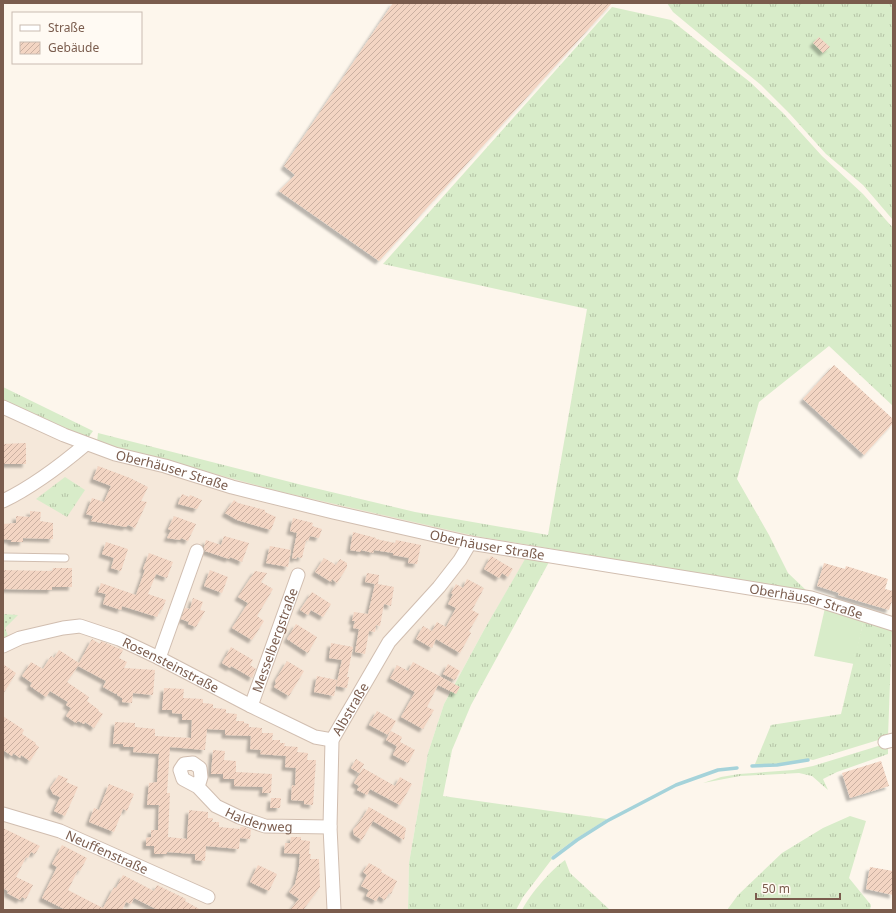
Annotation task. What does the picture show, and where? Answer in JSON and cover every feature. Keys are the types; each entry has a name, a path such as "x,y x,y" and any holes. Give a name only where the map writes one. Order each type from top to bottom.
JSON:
{"street":[{"name":"Oberhäuser Straße","path":"3,407 86,444 116,454 165,466 232,487 470,543 811,598 893,624"},
{"path":"3,501 20,493 52,472 86,444"},
{"name":"Albstraße","path":"334,910 330,827 332,740 389,642 439,587 460,560 470,543"},
{"path":"159,658 197,551"},
{"name":"Messelbergstraße","path":"251,706 298,575"},
{"name":"Rosensteinstraße","path":"3,646 20,638 63,628 80,626 119,638 315,737 332,740"},
{"name":"Haldenweg","path":"198,786 216,806 239,818 264,826 330,827"},
{"name":"Neuffenstraße","path":"3,814 60,831 208,897"}],"lane":[{"path":"3,557 65,558"}],"shaded area":[{"path":"3,401 97,442 475,536 533,546 484,630 444,704 428,753 409,863 408,910 3,910"}],"green space":[{"path":"667,3 893,3 893,220 863,185 826,154 790,114 761,85 673,12"},
{"path":"612,7 671,20 750,82 783,113 822,156 863,194 893,228 893,406 829,346 759,402 737,479 769,535 788,573 808,592 475,536 282,492 97,442 98,433 415,512 548,535 587,309 383,264"},
{"path":"3,387 93,431 88,438 3,400"},
{"path":"65,477 85,490 67,517 36,499"},
{"path":"525,559 549,562 471,705 452,750 443,796 607,819 551,857 552,859 523,897 516,910 408,910 409,863 428,753 444,704"},
{"path":"825,608 864,619 854,664 814,656"},
{"path":"3,614 18,615 5,628 8,636 3,639"},
{"path":"864,619 892,627 888,737 813,760 808,759 777,764 755,764 771,725 841,714"},
{"path":"888,743 888,754 837,772 823,779 828,790 812,776 799,773 740,776 703,783 721,777 739,774 793,770 813,766"},
{"path":"850,816 866,821 849,878 871,905 870,910 727,910 738,895 782,853 823,828"},
{"path":"565,860 570,873 610,910 522,910 541,883"}],"building":[{"path":"393,3 612,3 379,261 279,191 295,175 284,166"},
{"path":"819,37 830,47 823,53 813,43"},
{"path":"834,365 893,419 893,423 864,455 803,399"},
{"path":"26,443 26,464 3,464 3,444"},
{"path":"98,466 130,478 148,487 141,501 147,502 135,528 128,525 126,527 91,521 93,516 86,514 92,498 104,502 111,486 93,479"},
{"path":"182,494 189,497 190,495 202,500 197,509 178,504"},
{"path":"234,500 238,503 265,510 265,512 276,517 271,530 237,520 225,513"},
{"path":"30,511 41,512 40,521 53,523 53,539 23,538 23,542 11,542 11,540 3,539 3,524 16,523 16,516 30,517"},
{"path":"174,516 196,524 188,541 181,538 180,540 167,538 171,530 168,529"},
{"path":"293,518 313,523 312,526 322,529 319,538 310,536 308,541 306,540 302,558 297,557 296,559 292,558 297,533 290,531"},
{"path":"353,532 395,543 396,540 421,545 417,564 408,563 409,558 393,555 393,553 374,550 373,553 361,550 361,552 350,550"},
{"path":"224,536 249,543 242,562 230,557 229,559 205,551 204,547 206,540 221,545"},
{"path":"106,542 128,549 121,571 111,568 114,558 102,554"},
{"path":"270,546 291,550 288,567 266,563"},
{"path":"149,553 173,562 167,578 156,574 148,594 166,600 157,617 122,606 121,610 103,604 106,594 98,592 101,583 136,595 145,570 143,569"},
{"path":"491,556 513,569 508,577 502,573 499,578 484,569"},
{"path":"324,558 336,565 340,559 347,563 347,567 337,583 332,579 331,582 315,572"},
{"path":"824,563 845,569 846,566 888,579 885,589 893,591 893,598 889,610 838,595 839,593 817,586"},
{"path":"53,568 72,568 72,587 52,587 52,590 3,589 3,570 52,571"},
{"path":"210,570 228,577 222,593 204,586"},
{"path":"255,571 267,573 261,582 273,589 257,616 264,621 252,640 232,628 248,603 238,597"},
{"path":"367,573 379,575 378,584 394,587 391,606 384,604 380,626 376,625 375,632 369,631 365,654 355,652 359,629 353,628 355,621 352,621 354,612 368,614 375,584 365,582"},
{"path":"467,579 484,588 472,610 479,614 469,631 471,633 460,653 436,639 432,648 416,639 423,626 432,631 437,622 446,627 456,608 448,604 453,594 451,593 456,584 463,588"},
{"path":"312,592 331,604 323,617 311,610 308,615 300,610"},
{"path":"193,598 203,602 200,610 205,611 196,627 181,619 185,608 190,609"},
{"path":"296,624 317,637 308,653 287,639"},
{"path":"92,639 100,644 101,641 123,650 119,658 127,662 124,668 155,670 153,695 133,693 132,703 122,702 122,698 117,695 117,693 116,694 103,687 106,681 78,666 67,682 89,697 87,701 103,714 94,728 85,722 84,724 78,721 76,723 66,716 71,708 66,705 68,702 50,691 46,697 30,686 32,683 22,676 31,662 43,669 51,656 54,658 59,650 79,663"},
{"path":"331,643 353,647 347,677 349,677 347,688 336,686 342,660 329,658"},
{"path":"231,647 253,660 250,665 256,669 252,678 231,666 230,668 222,663"},
{"path":"287,661 304,671 289,696 274,687 276,683 275,681"},
{"path":"413,662 460,687 456,694 438,685 427,707 434,710 423,729 401,717 415,692 390,678 397,665 408,671"},
{"path":"3,664 16,673 3,694"},
{"path":"448,664 460,671 455,680 443,674"},
{"path":"317,676 337,680 334,696 314,692"},
{"path":"164,688 184,689 183,698 203,699 203,703 213,704 213,708 226,709 226,713 237,714 236,721 244,721 244,723 249,724 249,727 262,728 262,733 273,733 272,740 280,740 280,743 285,743 284,746 298,747 297,752 308,753 307,760 316,760 313,805 304,804 304,801 291,800 292,785 295,786 296,768 285,767 286,756 260,754 261,750 250,749 251,736 225,735 225,730 207,729 205,750 170,747 167,793 170,793 168,837 187,839 189,810 208,812 208,818 213,818 212,822 219,822 219,827 240,829 241,827 244,827 251,830 250,839 240,838 239,849 206,846 205,861 195,860 195,854 167,852 167,854 154,854 154,846 146,846 146,838 151,837 151,830 158,830 159,805 147,805 149,783 157,782 159,754 133,752 134,747 123,747 123,744 113,744 115,722 135,723 135,727 155,729 155,736 191,738 192,720 182,720 182,714 172,713 172,710 162,710"},
{"path":"377,711 396,721 388,735 369,725"},
{"path":"3,716 24,730 22,734 36,743 35,744 39,747 30,761 21,755 20,758 13,753 12,756 3,750"},
{"path":"391,731 402,737 400,742 415,750 408,763 393,755 397,746 386,740"},
{"path":"213,750 225,751 224,760 236,761 236,772 272,774 271,793 262,793 263,787 234,786 234,779 223,779 223,774 211,774"},
{"path":"356,759 364,764 359,773 351,768"},
{"path":"881,761 889,786 850,798 842,773"},
{"path":"363,768 395,786 400,777 412,784 400,805 370,789 367,795 357,790 359,786 354,783"},
{"path":"59,775 68,779 66,782 78,787 65,816 54,811 60,797 53,794 50,788"},
{"path":"109,784 134,794 127,811 123,809 114,832 89,822 94,808 99,810"},
{"path":"271,798 281,798 280,808 270,808"},
{"path":"369,807 406,828 404,840 373,821 362,840 354,835 353,830"},
{"path":"3,828 40,846 35,854 31,852 28,858 26,857 16,877 33,885 26,899 22,897 20,900 7,893 8,891 3,888"},
{"path":"291,837 301,837 301,840 310,841 310,859 319,859 320,887 303,910 290,910 299,899 289,892 295,884 300,854 284,853 285,843 290,843"},
{"path":"62,845 87,858 80,871 78,870 68,890 103,908 114,887 116,888 123,875 154,891 157,885 186,899 185,901 201,910 158,910 134,898 131,904 126,902 122,910 66,910 42,898 57,867 52,864"},
{"path":"369,863 397,881 391,894 389,893 385,900 379,896 376,901 366,896 369,890 361,886 367,875 363,872"},
{"path":"258,865 277,874 269,891 250,882"},
{"path":"870,867 893,871 893,895 866,889"}],"waterway":[{"path":"752,766 777,765 808,760"},
{"path":"553,858 577,840 607,821 676,785 718,770 737,768"}]}
